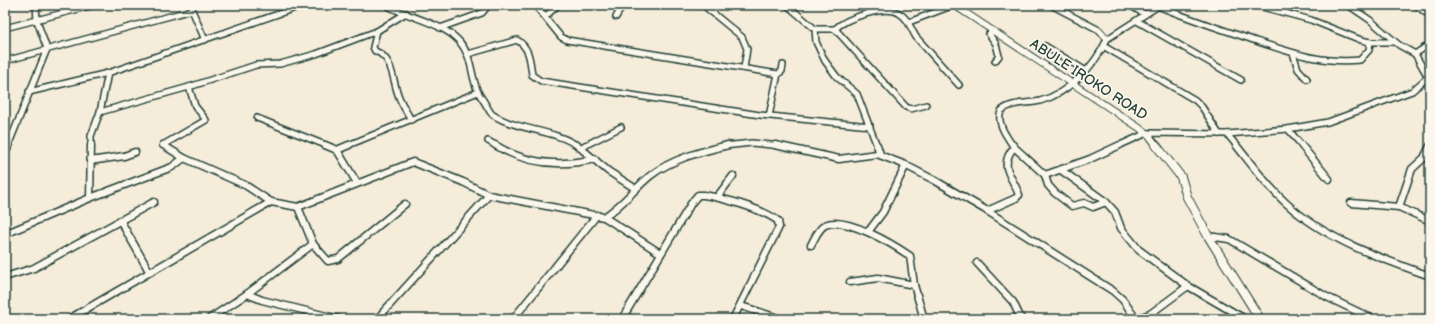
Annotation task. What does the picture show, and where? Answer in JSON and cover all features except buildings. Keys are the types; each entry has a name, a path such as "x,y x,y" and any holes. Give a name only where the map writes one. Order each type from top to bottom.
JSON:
{"street":[{"path":"5,154 46,49 37,21 36,5"},
{"path":"5,28 37,21 94,5"},
{"path":"29,92 108,73 304,5"},
{"path":"386,5 398,12 406,13 440,28 458,40 468,54 478,92 492,114 525,127 568,138 608,171 636,189"},
{"path":"440,28 482,13 487,7 485,5"},
{"path":"535,5 546,16 561,36 567,40 618,50 713,62 778,74"},
{"path":"546,16 558,5"},
{"path":"616,17 623,5"},
{"path":"703,5 742,38 747,49 744,68"},
{"path":"787,5 815,29 834,29 853,18 883,10 891,10 899,13 909,22 910,29 916,37 959,85"},
{"path":"909,22 956,6 968,5"},
{"path":"1051,5 1099,30 1107,39"},
{"path":"1129,5 1145,14"},
{"path":"1255,5 1311,20 1370,42 1394,42"},
{"path":"1045,175 1090,159 1147,133 1227,134 1288,129 1328,122 1412,91 1429,78 1415,54 1405,50 1394,42 1377,26 1348,5"},
{"path":"1416,5 1430,16"},
{"path":"872,13 871,6 883,10"},
{"name":"ABULE IROKO ROAD","path":"956,6 1147,133 1181,176 1187,197 1208,236 1260,319"},
{"path":"1106,202 1093,207 1084,203 1072,206 1051,190 1046,184 1045,175 1014,147 1005,134 999,113 1002,110 1021,104 1042,100 1072,84 1086,71 1104,46 1107,39 1137,21 1145,14 1159,6 1196,21 1321,61 1348,62 1360,60 1369,50 1370,42"},
{"path":"5,61 193,8 205,40"},
{"path":"100,112 189,87 256,65 280,64 316,54 378,31 406,13"},
{"path":"1137,21 1241,80"},
{"path":"815,29 814,38 817,47 838,78 852,87 870,126 880,154"},
{"path":"834,29 906,107 911,108 926,105"},
{"path":"378,31 374,46 375,51 383,54 388,61 399,97 410,120"},
{"path":"993,32 989,34 996,44 999,56 995,61"},
{"path":"468,54 517,40 524,44 529,54 532,75 541,81 769,116 870,126"},
{"path":"1415,54 1430,44"},
{"path":"1044,46 1086,71"},
{"path":"1104,46 1195,100 1202,107 1219,134"},
{"path":"1293,53 1298,68 1307,79"},
{"path":"769,116 778,74 782,71 783,65"},
{"path":"90,198 91,136 100,112 108,73"},
{"path":"189,87 195,106 206,120 163,145 184,158 244,185 271,202 298,207 413,162 463,182 489,195 600,216 660,253"},
{"path":"337,150 478,92"},
{"path":"257,118 337,150 357,183"},
{"path":"581,148 621,127"},
{"path":"1288,129 1329,179"},
{"path":"1227,134 1267,183 1295,212 1325,232 1358,248 1430,276"},
{"path":"488,141 521,158 542,162 578,164 595,159"},
{"path":"513,319 600,216 622,205 636,189 664,167 725,146 742,143 760,144 818,154 836,159 880,154 906,165 987,211 1113,291 1122,300 1135,319 1152,317 1188,286"},
{"path":"1399,207 1412,169 1424,158 1430,146"},
{"path":"987,211 1016,198 1019,195 1005,166 1008,153 1014,147"},
{"path":"90,161 124,156 135,152"},
{"path":"5,234 90,198 172,167 184,158"},
{"path":"868,232 883,212 906,165"},
{"path":"1061,170 1106,202 1115,212 1121,228 1139,250 1188,286 1245,319"},
{"path":"717,197 733,176"},
{"path":"622,319 660,253 694,199 699,195 704,194 717,197 773,217 778,221 778,227 741,306 733,319"},
{"path":"377,319 489,195"},
{"path":"5,278 34,268 154,202"},
{"path":"69,319 149,271 271,202"},
{"path":"1351,203 1399,207 1430,221"},
{"path":"298,207 314,244 328,261 338,259 404,204"},
{"path":"120,220 149,271"},
{"path":"810,245 821,227 828,223 844,225 868,232 903,250 910,256 914,286 924,319"},
{"path":"1208,236 1229,239 1327,297 1373,319"},
{"path":"209,319 247,294 314,244"},
{"path":"977,263 1014,302 1021,319"},
{"path":"850,282 878,278 914,286"},
{"path":"247,294 262,300 339,319"},
{"path":"741,306 781,319"}]}
